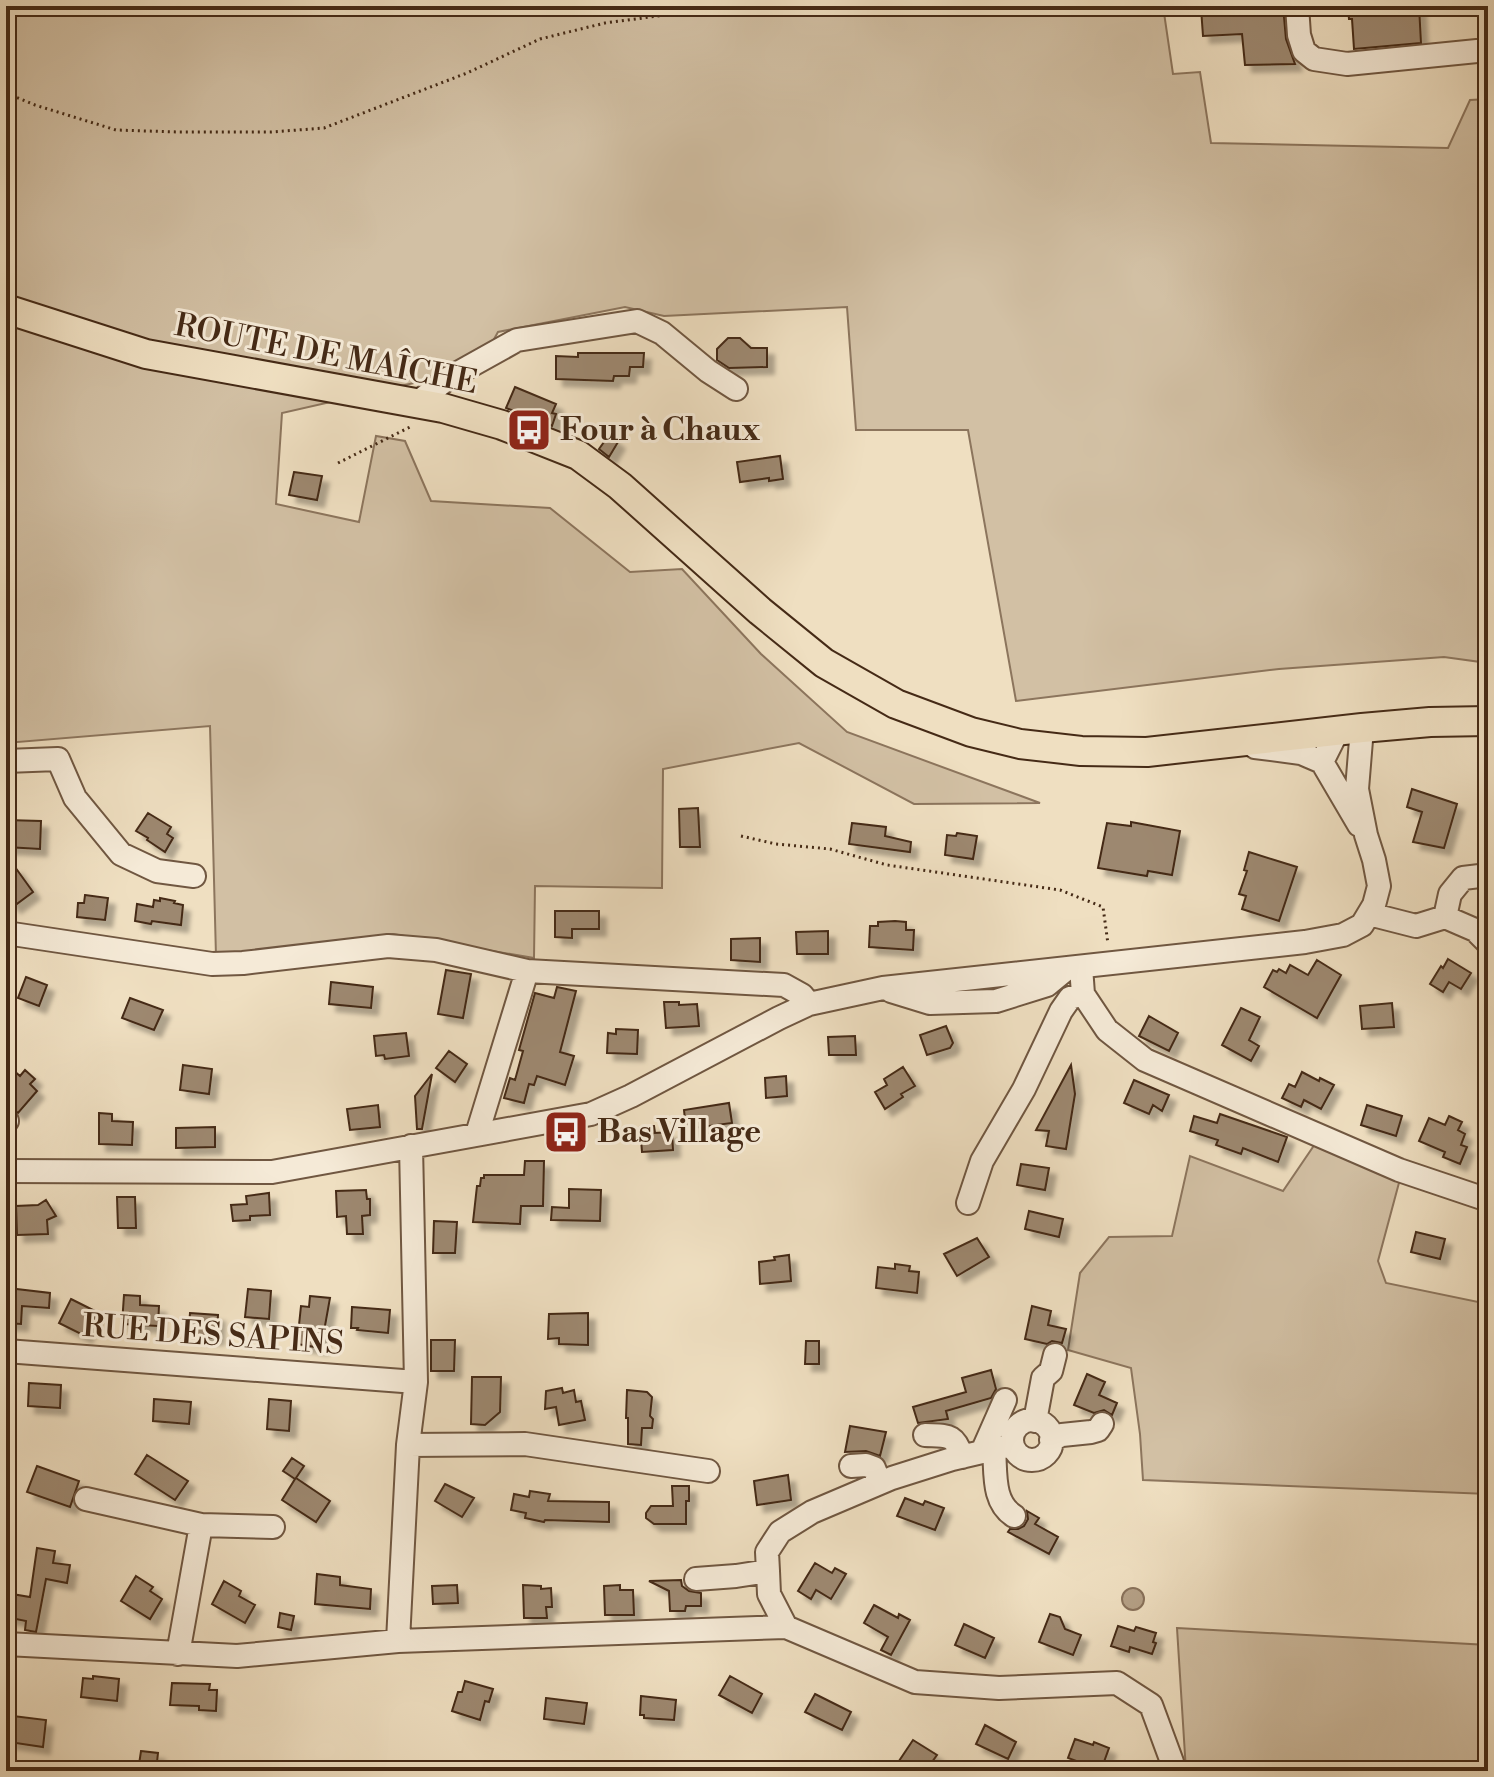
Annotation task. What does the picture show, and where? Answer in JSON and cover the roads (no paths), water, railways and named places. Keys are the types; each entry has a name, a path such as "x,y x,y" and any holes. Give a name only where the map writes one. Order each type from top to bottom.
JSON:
{"main road":[{"name":"ROUTE DE MAÎCHE","path":"6,309 146,354 415,414 443,408 502,425 578,455 620,486 760,611 824,663 896,704 971,732 1020,744 1081,751 1147,752 1430,722 1488,721"}],"street":[{"path":"1297,6 1299,35 1304,51 1314,59 1347,64 1477,51"},
{"path":"415,414 447,379 517,340 637,321 662,333 708,371 736,389"},
{"path":"1322,762 1350,730"},
{"path":"6,1171 272,1172 591,1114 809,1004 883,988 1305,942 1343,935 1362,925 1374,905 1379,886 1357,789 1350,730"},
{"path":"1234,744 1301,753 1322,762 1366,835"},
{"path":"6,761 58,759 75,798 121,854 157,871 194,876"},
{"path":"1445,917 1450,894 1463,878 1488,875"},
{"path":"1369,914 1416,926 1445,917 1475,930 1488,943"},
{"path":"6,933 212,964 388,946 436,950 527,971 784,985 802,995 809,1004"},
{"path":"1074,968 1083,994 1107,1030 1145,1060 1399,1170 1488,1200"},
{"path":"477,1134 527,971"},
{"path":"968,1203 982,1161 1024,1089 1061,1011 1070,998 1083,994"},
{"path":"398,1641 408,1445 416,1382 411,1146"},
{"name":"RUE DES SAPINS","path":"6,1351 416,1382"},
{"path":"1035,1421 1043,1378 1051,1371 1055,1355"},
{"path":"1005,1400 988,1451 999,1498 1003,1507 1014,1516"},
{"path":"786,1627 769,1594 767,1552 780,1532 812,1512 988,1451 1023,1423 1035,1421 1047,1428 1051,1446 1043,1457 1031,1460 988,1451 950,1437 925,1435"},
{"path":"1051,1440 1062,1435 1098,1430 1102,1424"},
{"path":"408,1445 525,1444 708,1471"},
{"path":"851,1466 874,1468 882,1488"},
{"path":"86,1499 201,1525 273,1527"},
{"path":"178,1654 201,1525"},
{"path":"696,1579 768,1571"},
{"path":"6,1644 237,1656 398,1641 786,1627 915,1682 999,1688 1117,1683 1151,1705 1173,1771"}],"place":[{"name":"Four à Chaux","path":"529,430"},
{"name":"Bas Village","path":"566,1132"}]}
